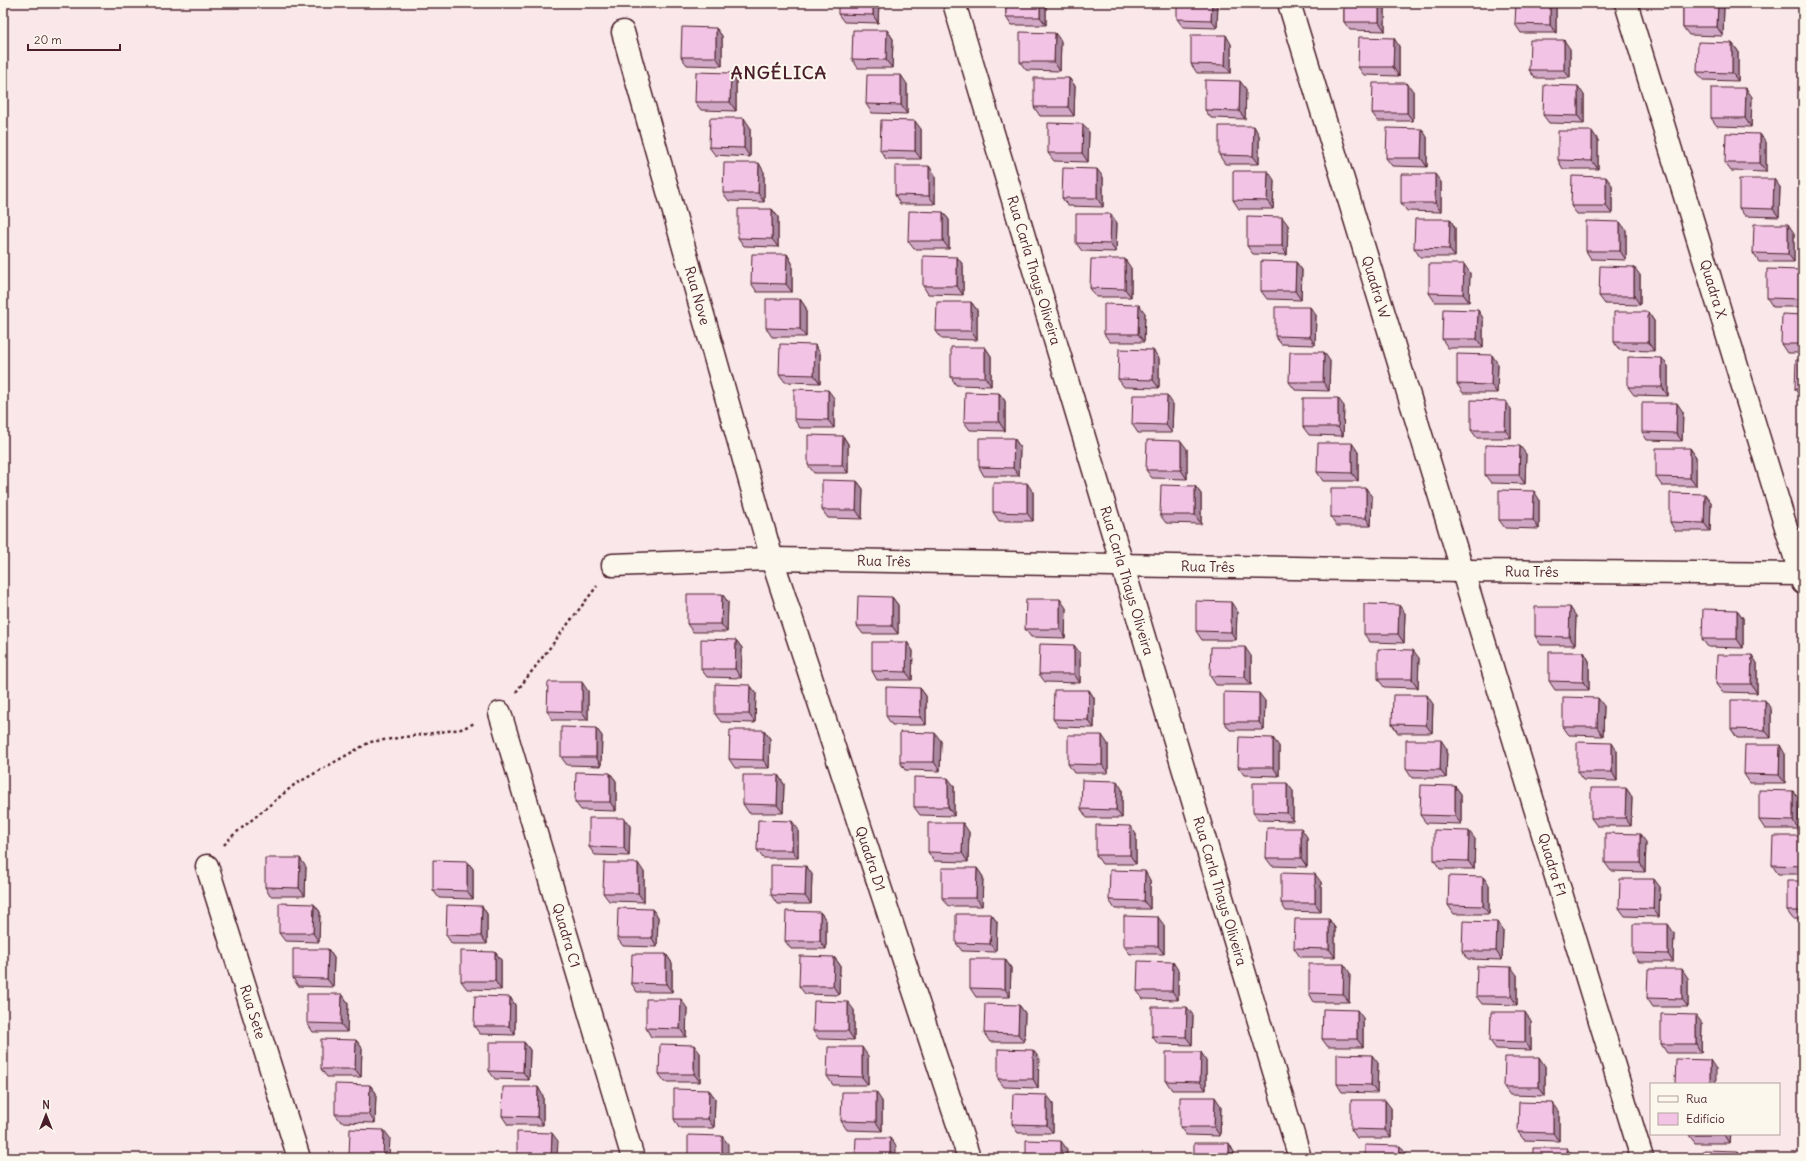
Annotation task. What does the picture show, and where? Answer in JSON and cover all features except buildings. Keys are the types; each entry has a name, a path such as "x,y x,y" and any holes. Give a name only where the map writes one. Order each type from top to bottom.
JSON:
{"street":[{"name":"Rua Carla Thays Oliveira","path":"954,3 1300,1158"},
{"name":"Quadra W","path":"1289,3 1464,571"},
{"name":"Quadra X","path":"1626,3 1802,577"},
{"name":"Rua Nove","path":"623,32 772,559"},
{"name":"Rua Três","path":"613,565 772,559 1802,577"},
{"name":"Quadra D1","path":"772,559 968,1158"},
{"name":"Quadra F1","path":"1464,571 1642,1158"},
{"name":"Quadra C1","path":"500,713 633,1158"},
{"name":"Rua Sete","path":"207,866 298,1158"}],"path":[{"path":"207,866 231,837 294,785 370,742 461,729 500,713 613,565"}],"district":[{"name":"ANGÉLICA","path":"779,72"}]}
